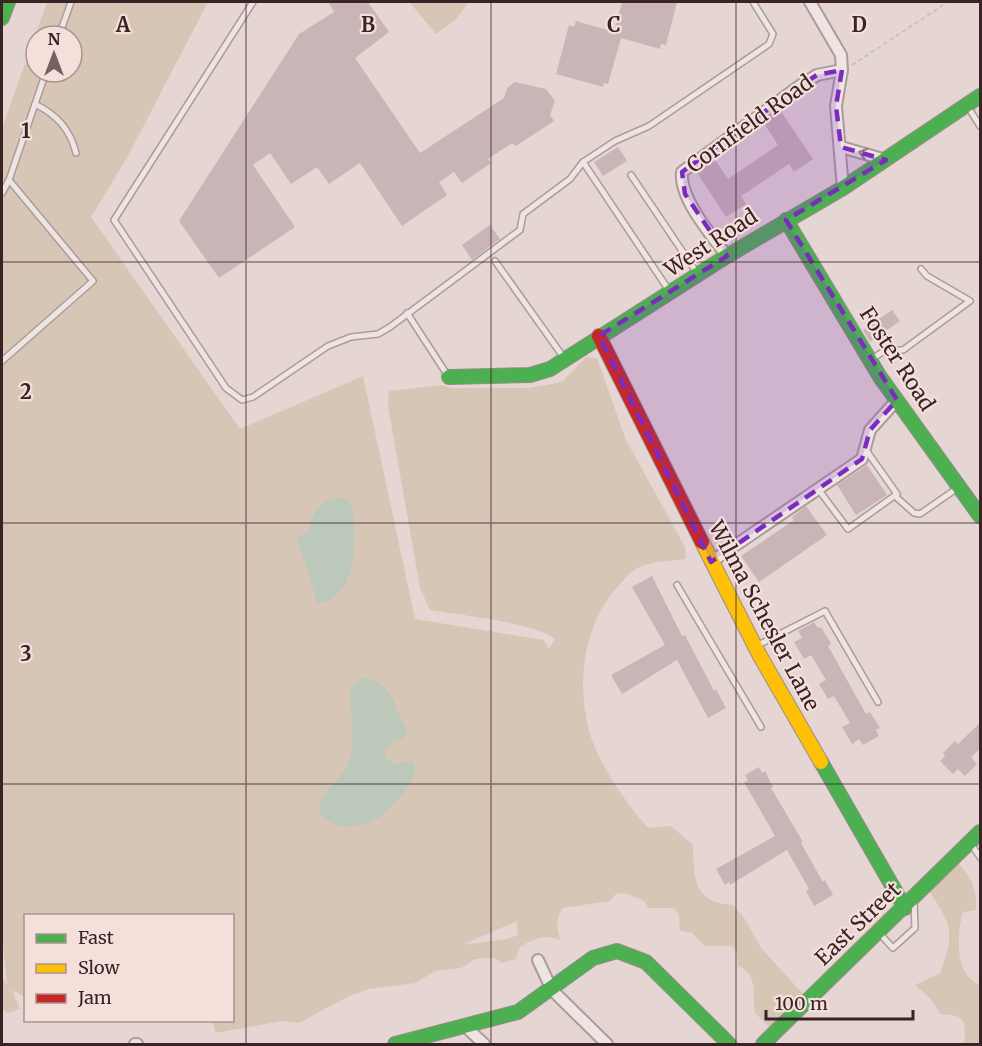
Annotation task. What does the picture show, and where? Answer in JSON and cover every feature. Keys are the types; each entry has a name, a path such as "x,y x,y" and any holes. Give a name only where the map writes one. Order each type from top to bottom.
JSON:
{"street":[{"path":"2,18 8,2"},
{"path":"810,2 841,55 842,70 836,106 843,188"},
{"name":"Cornfield Road","path":"727,256 685,194 681,182 682,172 801,85 817,75 842,70"},
{"name":"West Road","path":"449,377 530,375 550,369 727,256 843,188 981,96"},
{"path":"841,147 886,160"},
{"name":"Foster Road","path":"786,220 870,360 981,516"},
{"name":"Wilma Schesler Lane","path":"599,336 755,647 910,903"},
{"path":"711,562 862,459 864,447 876,421 897,400"},
{"name":"East Street","path":"763,1044 981,832"},
{"path":"395,1044 518,1012 603,953 617,951 646,962 729,1044"},
{"path":"538,960 552,990 607,1044"},
{"path":"465,1026 484,1044"}],"lane":[{"path":"63,24 71,2"},
{"path":"253,2 114,220 226,388 242,400 253,398 328,346 351,337 378,333 520,230 523,214 570,179 584,162 615,141 649,126 769,44 773,34 753,2"},
{"path":"2,193 9,180 42,84"},
{"path":"35,104 49,111 63,124 73,139 76,153"},
{"path":"967,106 981,126"},
{"path":"584,162 671,293"},
{"path":"631,175 698,274"},
{"path":"2,361 93,281 9,180"},
{"path":"495,261 564,358"},
{"path":"870,360 885,350 903,350 970,300 927,276 921,269"},
{"path":"407,313 449,377"},
{"path":"864,447 897,494 895,496"},
{"path":"895,496 914,513 920,514 960,487"},
{"path":"818,488 848,530 895,496"},
{"path":"676,585 761,727"},
{"path":"755,647 825,611 878,702"},
{"path":"970,843 981,857"},
{"path":"879,933 893,948 915,927 910,903"}],"path":[{"path":"842,70 866,58 948,2"}],"highlighted area":[{"path":"842,70 836,106 841,147 886,160 786,220 897,400 870,430 862,459 711,562 599,336 727,256 685,194 682,172 817,75"}],"shaded area":[{"path":"47,2 208,2 128,156 91,217 240,429 363,376 415,619 544,640 549,649 555,639 546,633 515,624 430,610 420,588 388,406 389,391 441,385 451,388 528,388 563,381 586,357 597,358 626,440 685,547 686,559 655,563 634,570 608,599 598,616 586,652 584,672 583,691 589,730 605,768 639,818 648,828 671,826 693,845 696,878 703,894 720,903 733,905 745,919 761,948 805,996 774,1032 755,1013 752,980 745,970 738,966 737,953 732,946 705,946 692,933 680,931 679,915 674,908 648,908 644,901 625,893 616,894 610,901 563,908 557,923 560,940 545,937 530,942 520,947 516,959 502,963 494,958 475,959 461,968 435,971 416,983 369,989 349,996 299,1023 283,1021 215,1033 213,1022 234,1022 234,914 24,914 24,996 12,990 20,1009 8,1013 2,1009 2,978 7,984 2,935 2,128 24,66 24,84 84,84 84,24 39,24","holes":["517,921 518,935 507,939 462,945"]},
{"path":"409,2 469,2 456,19 436,34"},
{"path":"334,498 346,499 351,504 354,531 353,560 344,586 324,603 317,602 297,537 309,531 314,514 319,507"},
{"path":"361,678 371,679 385,688 395,703 406,729 406,737 389,744 385,751 386,758 396,764 412,761 416,770 410,783 391,808 366,824 352,827 338,825 323,818 319,808 322,797 349,763 352,732 349,691"},
{"path":"955,860 969,877 975,895 976,910 963,912 959,943 962,964 966,973 980,985 980,1044 964,1044 965,1029 962,1020 940,1014 931,999 915,985 940,973 945,958 949,936 948,927 941,909 926,886"}],"building":[{"path":"328,2 368,2 389,32 355,58 420,153 504,98 507,88 515,82 546,89 555,101 550,115 554,121 516,146 512,143 488,159 491,163 462,183 454,172 439,182 447,195 402,226 360,163 329,184 317,167 291,184 270,153 253,165 295,227 219,278 179,221 299,34 334,12"},
{"path":"622,2 677,2 666,45 661,44 660,49 621,38 608,84 604,83 603,87 556,74 569,25 574,27 576,21 614,32"},
{"path":"780,110 813,159 794,172 789,164 741,196 746,204 726,217 696,171 714,158 728,179 778,145 763,122"},
{"path":"618,147 627,161 603,176 594,162"},
{"path":"490,225 500,239 472,260 462,245"},
{"path":"892,310 900,321 870,342 863,330"},
{"path":"867,465 887,495 856,515 837,485"},
{"path":"806,506 827,535 759,582 741,556 794,520 792,517"},
{"path":"652,576 682,636 685,635 714,691 716,689 726,708 708,718 677,660 622,694 611,675 665,645 632,587"},
{"path":"814,622 818,628 821,627 831,644 828,646 866,714 870,712 880,728 876,730 879,736 863,745 859,739 852,744 842,727 850,723 834,696 828,699 819,684 826,680 811,655 804,659 794,642 802,638 798,631"},
{"path":"981,722 981,748 971,757 977,764 965,776 958,769 953,774 940,761 945,756 943,753 955,741 958,744"},
{"path":"759,767 762,773 765,771 773,787 771,788 803,842 801,843 833,895 814,906 806,891 809,889 787,850 730,885 729,882 725,885 716,869 775,836 744,782 748,781 745,775"}],"traffic: fast":[{"path":"2,18 8,2"},
{"path":"449,377 530,375 550,369 727,256 843,188 980,96"},
{"path":"786,220 880,377 980,516"},
{"path":"821,762 905,908"},
{"path":"763,1044 980,832"},
{"path":"395,1044 518,1012 593,958 617,951 646,962 729,1044"}],"traffic: slow":[{"path":"702,542 760,656 821,762"}],"traffic: jam":[{"path":"599,336 702,542"}]}
